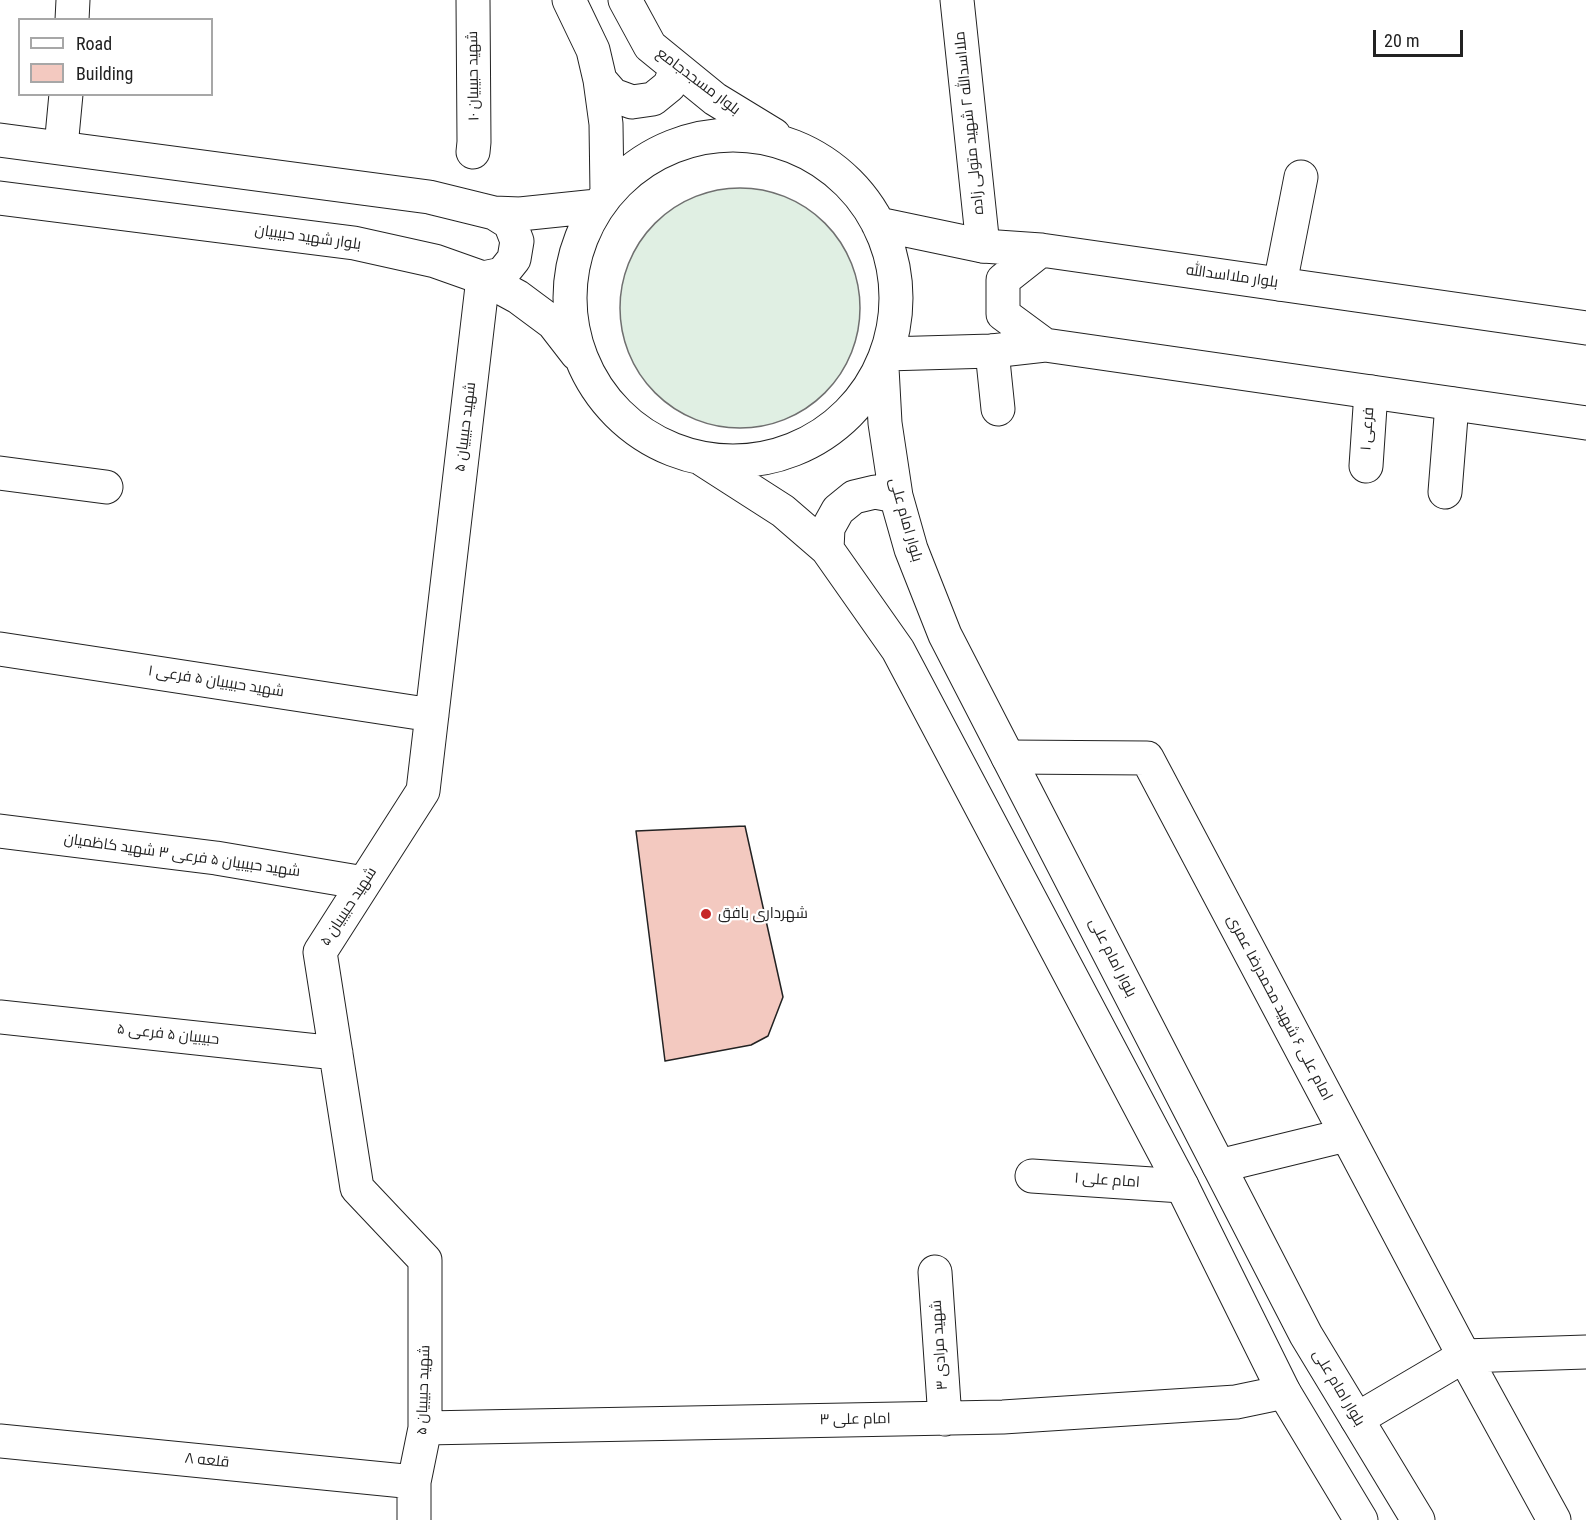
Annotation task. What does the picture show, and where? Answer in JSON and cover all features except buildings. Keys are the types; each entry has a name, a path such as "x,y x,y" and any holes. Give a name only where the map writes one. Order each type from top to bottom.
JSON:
{"main road":[{"path":"72,18 74,0"},
{"name":"شهید حبیبیان ۱۰","path":"473,0 473,152"},
{"path":"569,0 594,50 600,80 606,124 602,199"},
{"name":"بلوار مسجدجامع","path":"625,0 650,46 715,99 791,146"},
{"name":"ملااسدالله ۲ شهید متولی زاده","path":"957,0 983,246"},
{"path":"600,80 613,95 632,102 653,99 669,86 677,68"},
{"path":"61,147 66,96"},
{"path":"702,459 756,460 808,444 851,412 884,361 896,320 895,271 878,224 856,191 826,164 791,146 742,135 692,140 645,160 602,199 576,252 569,307 582,361 610,406 652,440 702,459 783,511 827,549 898,650 1182,1186 1284,1392 1361,1520"},
{"path":"0,140 429,197 494,213 520,214 602,199"},
{"path":"1281,284 1301,177"},
{"name":"بلوار شهید حبیبیان","path":"0,198 354,243 435,261 483,278 518,297 552,323 582,361"},
{"path":"483,278 502,274 514,259 517,241 510,223 494,213"},
{"name":"بلوار ملااسدالله","path":"878,224 983,246 1041,250 1586,328"},
{"path":"1041,250 1003,280 1003,314 1045,345"},
{"name":"شهید حبیبیان ۵","path":"414,1520 414,1482 425,1428 425,1260 357,1188 320,952 423,791 483,278"},
{"path":"884,361 1045,345 1586,423"},
{"path":"992,351 998,409"},
{"name":"بلوار امام علی","path":"884,361 885,423 896,496 911,549 945,635 1306,1335 1418,1520"},
{"name":"فرعی ۱","path":"1366,466 1371,392"},
{"path":"1445,492 1452,404"},
{"path":"0,473 106,487"},
{"path":"827,549 828,528 838,510 854,497 875,492 896,496"},
{"name":"شهید حبیبیان ۵ فرعی ۱","path":"0,649 432,715"},
{"name":"امام علی ۶ شهید محمدرضا عمری","path":"1008,757 1147,758 1470,1368 1554,1520"},
{"name":"شهید حبیبیان ۵ فرعی ۳ شهید کاظمیان","path":"0,831 216,858 364,883"},
{"name":"حبیبیان ۵ فرعی ۵","path":"0,1017 336,1053"},
{"path":"1219,1166 1346,1135"},
{"name":"امام علی ۱","path":"1032,1176 1182,1186"},
{"name":"شهید مرادی ۳","path":"935,1272 945,1419"},
{"path":"1357,1419 1470,1368 1586,1352"},
{"name":"امام علی ۳","path":"425,1428 1003,1417 1236,1402 1284,1392"},
{"name":"قلعه ۸","path":"0,1441 414,1482"}],"green space":[{"path":"728,188 752,188 775,193 797,202 825,223 840,241 851,262 858,285 860,308 858,331 851,354 840,375 825,393 797,414 775,423 752,428 728,428 705,423 683,414 664,401 647,384 634,365 625,343 620,320 620,296 625,273 634,251 647,232 664,215 683,202 705,193"}],"place":[{"name":"شهرداری بافق","path":"706,914"}]}
